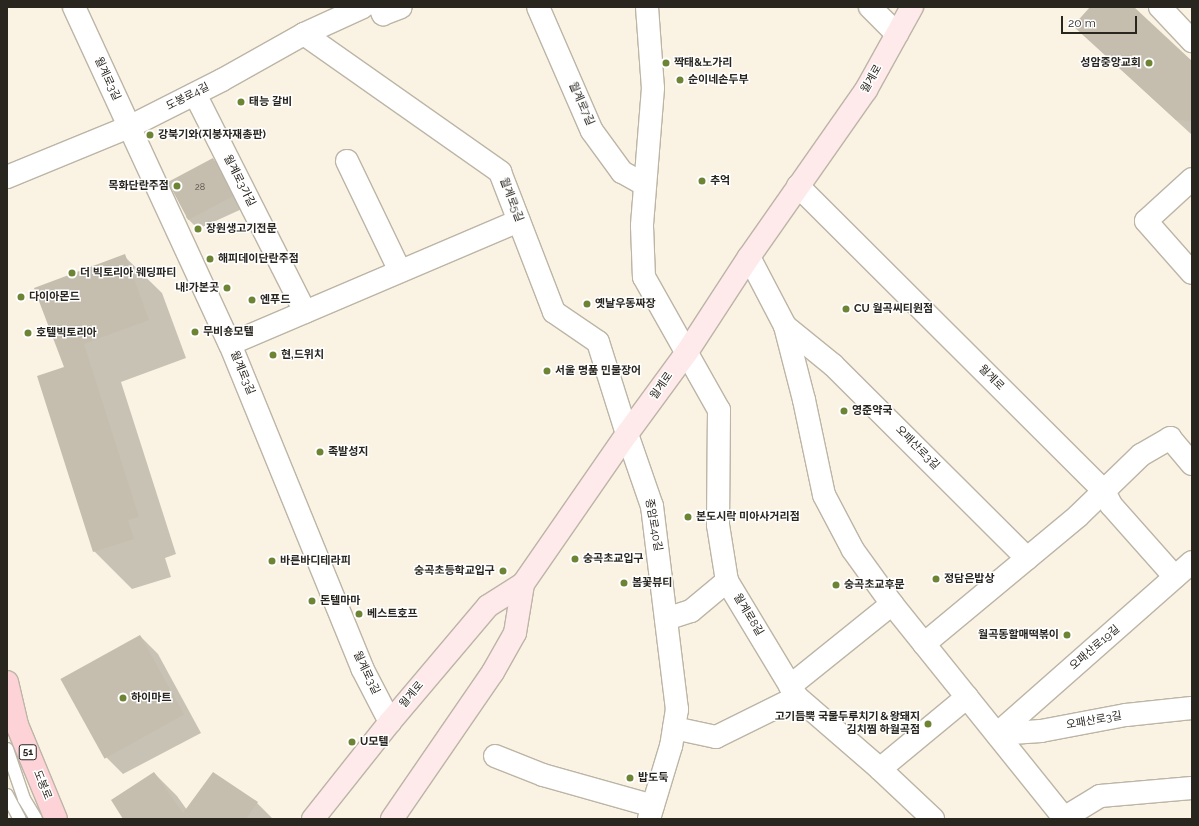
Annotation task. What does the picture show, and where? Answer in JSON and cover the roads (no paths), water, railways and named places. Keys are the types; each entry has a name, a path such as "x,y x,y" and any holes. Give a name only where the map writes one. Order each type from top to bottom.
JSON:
{"main road":[{"name":"월계로","path":"313,819 390,722 488,606 523,584 627,434 687,352 749,257 866,90 912,7"},
{"name":"월계로","path":"392,819 494,672 515,633 523,584"},
{"name":"도봉로","path":"7,682 17,725 56,819"},
{"path":"17,725 72,819"}],"street":[{"name":"월계로3길","path":"74,7 230,344 362,668 390,722"},
{"name":"도봉로4길","path":"7,177 129,127 195,94 304,34 363,7"},
{"path":"380,7 383,14 401,7"},
{"name":"월계로7길","path":"538,7 592,131 622,172 645,185"},
{"path":"646,7 652,88 642,226 644,277 687,352"},
{"path":"870,7 897,34"},
{"path":"1160,7 1191,38"},
{"name":"월계로5길","path":"304,34 500,172 554,312 598,342 627,434"},
{"name":"월계로3가길","path":"195,94 305,312"},
{"path":"347,161 400,271"},
{"path":"1192,179 1146,221 1192,273"},
{"name":"월계로","path":"798,186 1104,491 1111,505 1175,577"},
{"path":"230,344 519,221"},
{"name":"오패산로3길","path":"749,257 785,326 804,400 824,495 853,550 892,604 1064,818 1100,796 1192,788"},
{"name":"오패산로3길","path":"785,326 833,365 1028,558"},
{"name":"월계로8길","path":"687,352 719,410 718,525 727,581 794,692 933,819"},
{"name":"종암로40길","path":"495,756 543,775 651,812 671,746 677,709 652,506 627,434"},
{"path":"924,644 1078,516 1141,455 1170,438 1192,464"},
{"name":"오패산로19길","path":"997,734 1192,562"},
{"path":"666,619 691,611 727,581"},
{"path":"674,728 716,737 794,692 892,604"},
{"path":"880,769 967,697"},
{"name":"오패산로3길","path":"997,734 1041,731 1126,715 1192,708"}],"lane":[{"path":"7,749 24,799 36,819"},
{"path":"7,795 20,819"}],"place":[{"name":"짝태&노가리","path":"666,63"},
{"name":"성암중앙교회","path":"1149,63"},
{"name":"순이네손두부","path":"680,80"},
{"name":"태능 갈비","path":"241,102"},
{"name":"강북기와(지붕자재총판)","path":"150,135"},
{"name":"추억","path":"702,181"},
{"name":"목화단란주점","path":"177,186"},
{"name":"장원생고기전문","path":"198,229"},
{"name":"해피데이단란주점","path":"210,259"},
{"name":"더 빅토리아 웨딩파티","path":"72,273"},
{"name":"내!가본곳","path":"227,288"},
{"name":"다이아몬드","path":"21,297"},
{"name":"엔푸드","path":"252,300"},
{"name":"옛날우동짜장","path":"587,304"},
{"name":"CU 월곡씨티원점","path":"846,309"},
{"name":"무비숑모텔","path":"195,332"},
{"name":"호텔빅토리아","path":"28,333"},
{"name":"현,드위치","path":"273,355"},
{"name":"서울 명품 민물장어","path":"547,371"},
{"name":"영준약국","path":"844,411"},
{"name":"족발성지","path":"320,452"},
{"name":"본도시락 미아사거리점","path":"688,517"},
{"name":"숭곡초교입구","path":"575,559"},
{"name":"바른바디테라피","path":"272,561"},
{"name":"숭곡초등학교입구","path":"503,571"},
{"name":"정담은밥상","path":"936,579"},
{"name":"봄꽃뷰티","path":"624,583"},
{"name":"숭곡초교후문","path":"836,585"},
{"name":"돈텔마마","path":"312,601"},
{"name":"베스트호프","path":"359,614"},
{"name":"월곡동할매떡볶이","path":"1067,635"},
{"name":"하이마트","path":"123,698"},
{"name":"고기듬뿍 국물두루치기＆왕돼지 김치찜 하월곡점","path":"928,724"},
{"name":"U모텔","path":"352,742"},
{"name":"밥도둑","path":"630,778"}]}
